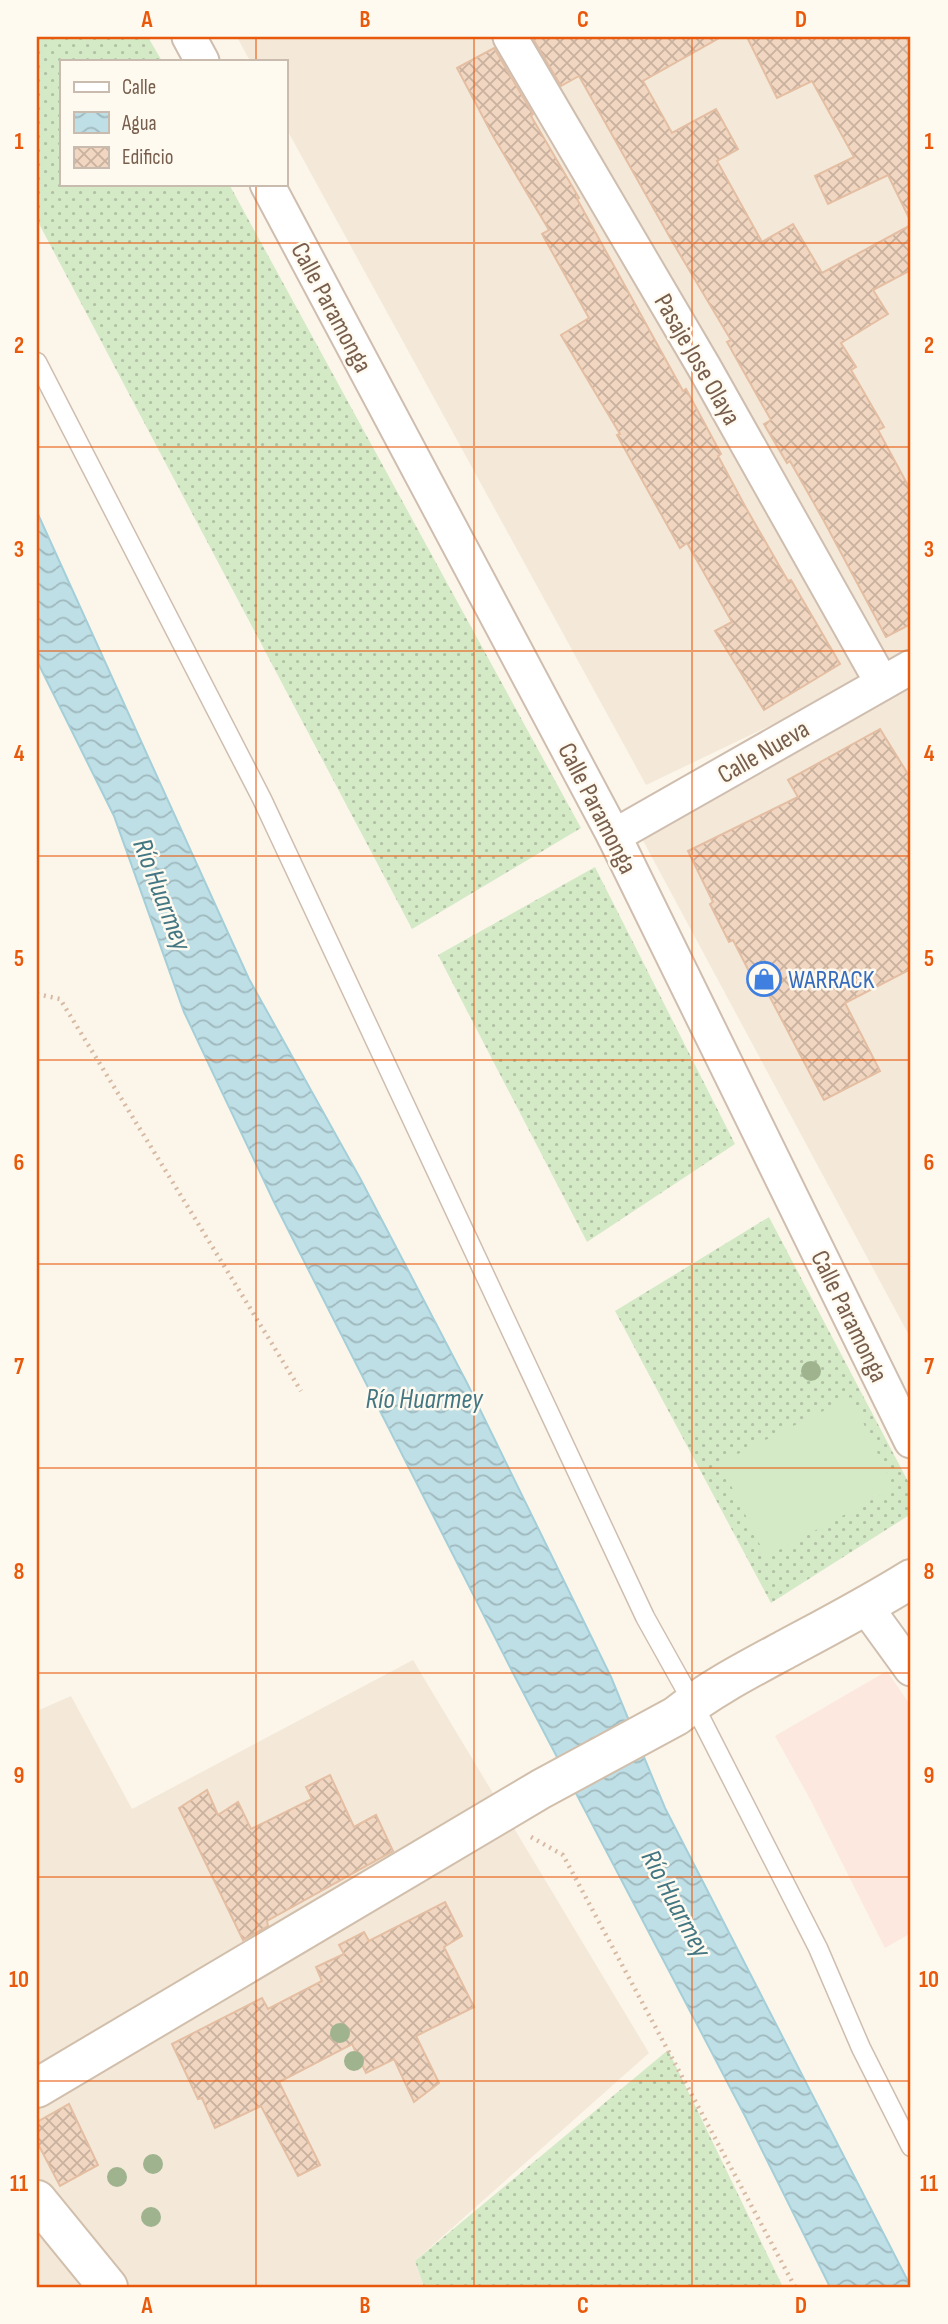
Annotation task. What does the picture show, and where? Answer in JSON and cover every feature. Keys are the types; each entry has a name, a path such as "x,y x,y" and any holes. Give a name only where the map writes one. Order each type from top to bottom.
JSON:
{"street":[{"path":"188,37 201,60"},
{"name":"Pasaje Jose Olaya","path":"510,37 704,367 882,683"},
{"name":"Calle Paramonga","path":"268,186 614,836 911,1441"},
{"name":"Calle Nueva","path":"614,836 911,667"},
{"path":"37,2088 541,1789 911,1579"},
{"path":"866,1606 911,1669"},
{"path":"37,2200 108,2287"}],"lane":[{"path":"37,362 262,799 645,1617 684,1710 818,1948 861,2048 911,2147"}],"path":[{"path":"37,994 60,999 301,1391"},
{"path":"495,1816 563,1855 795,2287"}],"shaded area":[{"path":"237,37 911,37 911,655 884,671 646,785 287,130 287,60 249,60"},
{"path":"911,681 911,1339 640,835"},
{"path":"413,1660 649,2053 415,2261 424,2287 37,2287 37,1711 71,1696 132,1809"},
{"path":"887,1671 911,1706 911,1933 885,1948 775,1736"}],"green space":[{"path":"37,37 148,37 161,60 60,60 60,186 230,186 581,828 412,929 37,220"},
{"path":"595,867 735,1144 587,1242 438,955"},
{"path":"769,1217 911,1487 911,1514 771,1603 615,1311"},
{"path":"851,1397 894,1488 766,1557 720,1463"},
{"path":"668,2050 783,2287 424,2287 415,2261"}],"water":[{"name":"Río Huarmey","path":"37,512 249,979 361,1180 467,1383 611,1677 665,1808 911,2287 830,2287 745,2116 513,1673 274,1202 184,1012 114,816 37,661"}],"building":[{"path":"532,37 721,37 643,81 672,133 716,109 738,149 717,161 762,242 793,224 822,273 911,225 911,270 873,290 888,314 841,343 856,367 851,370 884,427 878,430 911,491 911,624 886,637 790,461 787,463 764,424 771,420 727,342 731,340 579,76 561,86"},
{"path":"747,37 906,37 911,47 911,222 888,175 828,204 815,176 854,157 812,81 777,98"},
{"path":"494,48 533,114 531,116 579,198 577,199 683,391 686,389 746,508 840,664 764,710 715,631 732,622 687,543 680,548 617,435 620,434 561,335 589,318 542,234 549,230 493,136 457,68"},
{"path":"880,729 911,779 911,969 845,1003 880,1071 824,1100 762,982 756,985 733,940 729,942 688,851 798,797 788,780"},
{"path":"330,1775 354,1827 376,1815 393,1851 267,1921 268,1926 243,1940 179,1808 207,1790 218,1815 238,1802 251,1829 312,1799 306,1787"},
{"path":"445,1902 462,1936 444,1947 474,2007 416,2036 439,2083 414,2102 394,2059 366,2073 352,2044 279,2082 320,2165 298,2176 261,2106 215,2128 172,2044 262,1998 268,2009 322,1981 316,1967 344,1954 339,1945 364,1932 369,1941"},
{"path":"69,2104 98,2165 60,2186 37,2142 37,2122"}],"place":[{"name":"WARRACK","path":"764,979"}]}
